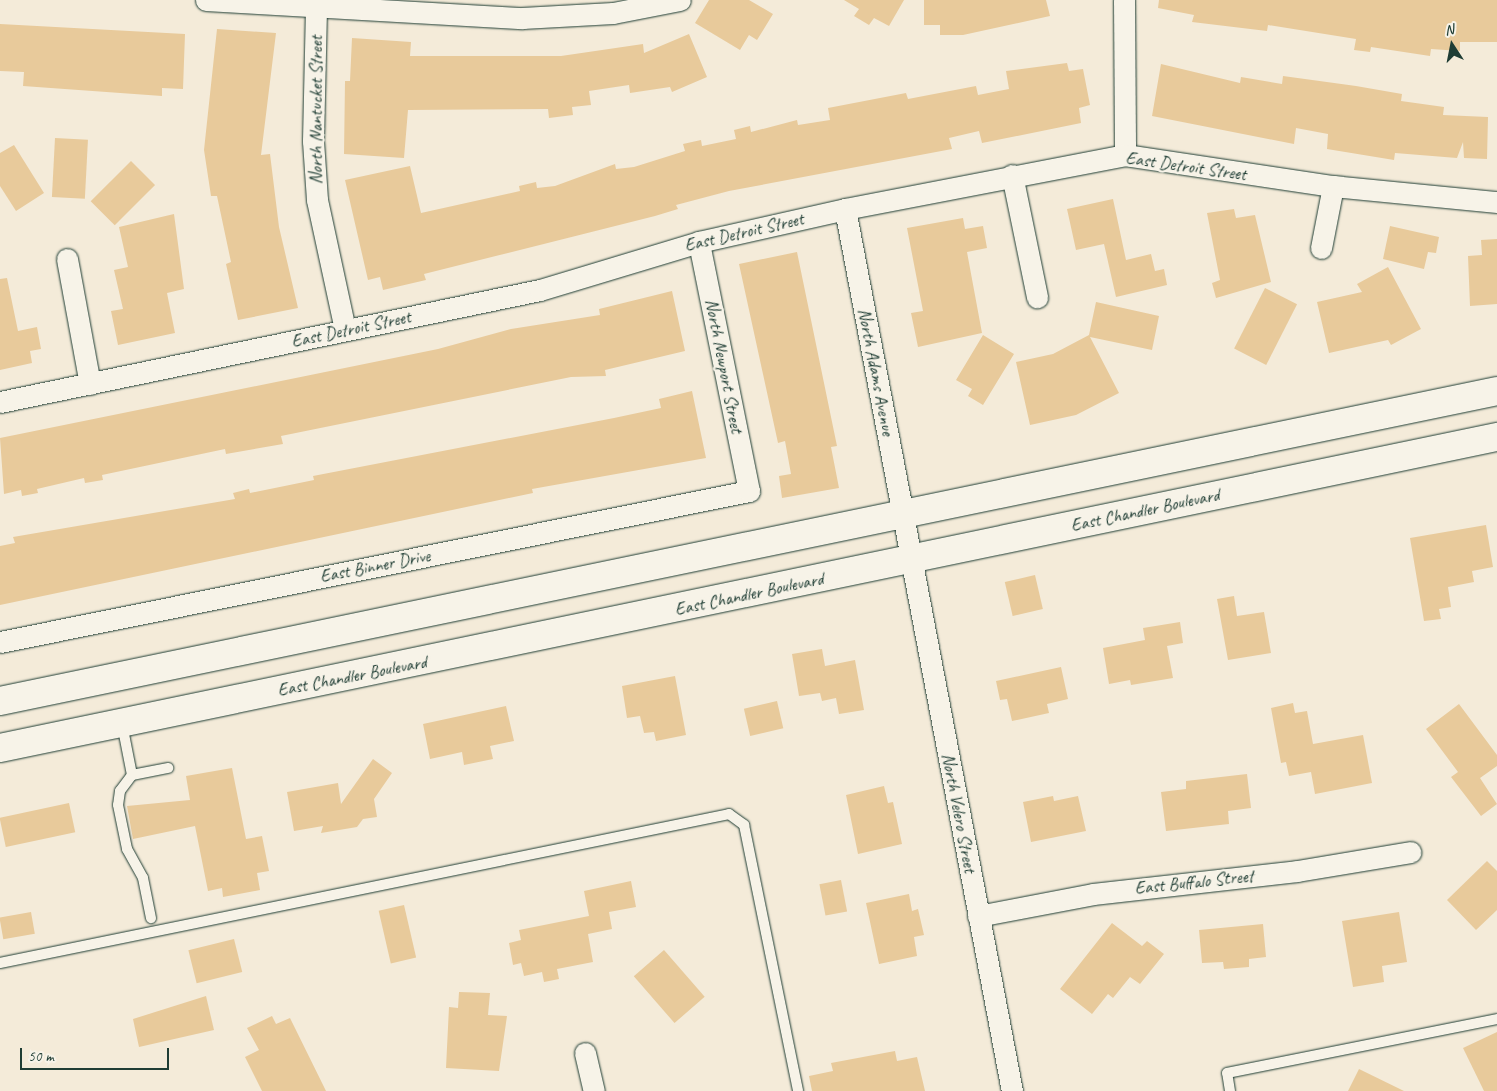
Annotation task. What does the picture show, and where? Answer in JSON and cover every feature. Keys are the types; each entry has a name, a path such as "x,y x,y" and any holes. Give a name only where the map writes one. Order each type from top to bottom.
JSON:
{"main road":[{"name":"East Chandler Boulevard","path":"0,748 122,723 907,536 1497,391"},
{"name":"East Chandler Boulevard","path":"0,701 907,536 1497,437"}],"street":[{"path":"206,0 316,8 522,18 612,13 681,1"},
{"path":"1124,0 1125,155"},
{"name":"North Nantucket Street","path":"316,8 313,141 317,200 345,330"},
{"name":"East Detroit Street","path":"0,402 540,290 699,242 844,209 1012,175 1125,155 1333,186 1497,202"},
{"path":"1012,175 1037,297"},
{"path":"1321,248 1333,186"},
{"name":"North Adams Avenue","path":"844,209 907,536"},
{"name":"North Newport Street","path":"699,242 749,490"},
{"path":"67,259 90,384"},
{"name":"East Binner Drive","path":"0,642 749,490"},
{"name":"North Velero Street","path":"907,536 1012,1091"},
{"name":"East Buffalo Street","path":"978,916 1093,894 1297,871 1410,852"},
{"path":"585,1053 594,1091"}],"lane":[{"path":"122,723 132,775"},
{"path":"151,918 143,878 127,849 118,805 120,791 132,775 168,768"},
{"path":"0,963 729,814 744,825 798,1091"},
{"path":"1230,1091 1227,1073 1497,1020"}],"building":[{"path":"709,0 749,0 773,14 757,40 749,35 740,50 695,23"},
{"path":"844,0 904,0 889,26 874,18 869,25 854,16 859,9"},
{"path":"924,0 1046,0 1050,16 963,35 940,35 940,25 924,25"},
{"path":"1159,0 1497,0 1497,42 1460,42 1460,51 1431,49 1430,56 1371,47 1370,52 1354,50 1356,39 1268,25 1267,31 1192,22 1194,15 1158,8"},
{"path":"0,24 185,34 183,89 162,88 162,96 23,86 24,72 0,71"},
{"path":"217,29 276,33 261,155 270,154 279,227 298,308 238,320 226,264 231,262 217,196 211,196 204,150"},
{"path":"689,34 707,77 672,92 670,87 630,93 629,85 589,91 591,105 572,107 573,115 549,118 548,109 408,110 404,158 344,154 345,81 350,81 352,38 411,42 410,56 561,56 643,44 644,53"},
{"path":"1067,63 1069,71 1083,69 1090,105 1079,108 1081,123 982,143 979,131 949,138 952,149 729,191 676,205 678,209 655,216 424,274 426,280 383,290 380,277 368,280 345,180 410,166 421,213 520,191 519,186 536,182 537,188 555,186 615,164 616,169 634,167 685,151 683,144 701,140 702,146 736,139 734,130 750,126 751,132 797,120 798,125 830,120 828,108 906,93 908,99 976,86 978,95 1009,89 1006,71"},
{"path":"1161,64 1240,83 1241,77 1282,84 1283,76 1356,86 1402,94 1401,101 1444,107 1443,115 1488,117 1487,159 1464,158 1463,142 1457,158 1395,153 1394,160 1327,149 1328,134 1296,128 1294,144 1152,116"},
{"path":"55,138 88,140 85,199 52,197"},
{"path":"14,145 44,193 16,211 0,186 0,153"},
{"path":"131,161 155,185 115,225 91,201"},
{"path":"1113,199 1126,260 1151,254 1155,271 1164,269 1167,285 1116,297 1104,244 1076,250 1067,209"},
{"path":"1234,209 1236,218 1255,215 1271,282 1216,298 1212,283 1220,280 1207,213"},
{"path":"174,214 184,289 167,293 175,333 118,345 111,311 123,309 114,270 128,267 119,227"},
{"path":"963,218 965,229 983,226 987,248 967,252 982,333 918,347 911,313 923,311 907,228"},
{"path":"1390,226 1439,237 1436,253 1428,252 1424,269 1383,259"},
{"path":"1497,239 1497,304 1470,306 1468,256 1482,255 1481,240"},
{"path":"797,252 837,446 831,447 839,488 782,498 779,476 791,474 785,441 778,443 739,264"},
{"path":"1388,267 1421,329 1391,345 1388,340 1329,353 1317,302 1362,292 1357,284"},
{"path":"7,278 18,331 37,327 41,349 30,351 32,363 0,370 0,279"},
{"path":"1265,288 1297,304 1266,365 1234,349"},
{"path":"672,291 685,351 605,370 606,376 571,377 281,436 283,444 226,454 225,449 102,475 103,480 85,483 84,478 37,489 38,493 22,496 21,490 4,494 0,438 438,349 511,329 600,315 599,309"},
{"path":"1096,302 1159,316 1152,350 1090,337 1119,393 1076,415 1030,425 1016,362 1053,354 1089,335"},
{"path":"983,335 1014,354 983,405 968,396 972,389 956,380"},
{"path":"692,391 706,458 532,489 533,493 0,605 0,546 15,543 13,537 235,499 233,493 249,489 250,493 314,480 313,476 661,408 659,399"},
{"path":"1486,525 1493,567 1472,571 1474,582 1448,587 1451,607 1439,609 1441,619 1424,621 1410,538"},
{"path":"1035,575 1043,609 1013,616 1005,582"},
{"path":"1234,596 1237,616 1264,612 1271,653 1228,660 1217,599"},
{"path":"1180,622 1183,643 1167,646 1173,678 1131,685 1130,680 1109,684 1103,648 1145,640 1143,628"},
{"path":"822,649 825,666 855,660 864,710 839,714 836,698 822,701 820,693 799,696 792,654"},
{"path":"1061,667 1068,699 1047,704 1049,713 1012,721 1007,699 1000,700 996,681"},
{"path":"675,676 686,735 656,741 654,732 644,733 640,716 627,718 622,686"},
{"path":"777,701 783,728 750,736 744,709"},
{"path":"1293,703 1295,713 1307,711 1313,744 1363,735 1372,783 1315,794 1311,772 1289,776 1286,762 1281,763 1271,708"},
{"path":"1459,704 1497,755 1497,766 1480,778 1497,804 1481,816 1451,777 1458,772 1426,729"},
{"path":"506,706 514,741 490,746 493,759 464,765 462,752 430,759 423,724"},
{"path":"373,759 392,773 374,799 377,817 363,819 357,827 321,833 323,826 294,831 287,792 338,783 341,804"},
{"path":"232,768 246,839 262,836 269,871 257,873 260,890 223,897 222,888 208,891 195,826 133,839 127,806 190,800 186,776"},
{"path":"1247,774 1251,808 1228,811 1229,824 1166,831 1161,792 1186,789 1186,781"},
{"path":"884,786 888,803 893,802 902,844 858,854 846,795"},
{"path":"1053,796 1054,801 1078,796 1086,831 1031,842 1023,802"},
{"path":"69,803 75,832 6,847 0,818"},
{"path":"1487,861 1497,871 1497,910 1476,930 1447,900"},
{"path":"841,880 847,911 826,916 819,884"},
{"path":"631,881 636,907 609,912 612,929 588,934 593,962 557,969 559,979 544,982 542,972 524,976 521,963 513,965 509,943 521,940 519,930 589,916 584,891"},
{"path":"909,894 912,911 918,909 924,935 914,937 917,956 879,964 866,903"},
{"path":"404,905 416,958 391,963 379,911"},
{"path":"31,912 35,934 3,939 0,917"},
{"path":"1399,912 1407,962 1382,966 1384,982 1353,987 1342,921"},
{"path":"1112,923 1142,946 1147,941 1164,954 1140,984 1130,977 1113,998 1108,994 1092,1014 1060,989"},
{"path":"1263,924 1266,957 1249,959 1249,967 1224,969 1223,962 1202,963 1199,930"},
{"path":"234,939 242,972 197,983 188,950"},
{"path":"664,950 705,997 674,1023 634,976"},
{"path":"459,992 490,993 488,1015 507,1016 499,1071 446,1068 449,1007 458,1008"},
{"path":"206,996 214,1030 139,1047 133,1019"},
{"path":"272,1016 276,1024 290,1018 326,1091 262,1091 245,1057 259,1050 247,1028"},
{"path":"1497,1032 1497,1091 1484,1091 1463,1048"},
{"path":"895,1051 897,1061 917,1057 925,1091 812,1091 809,1076 833,1071 831,1063"},
{"path":"1359,1069 1404,1091 1348,1091"}]}
